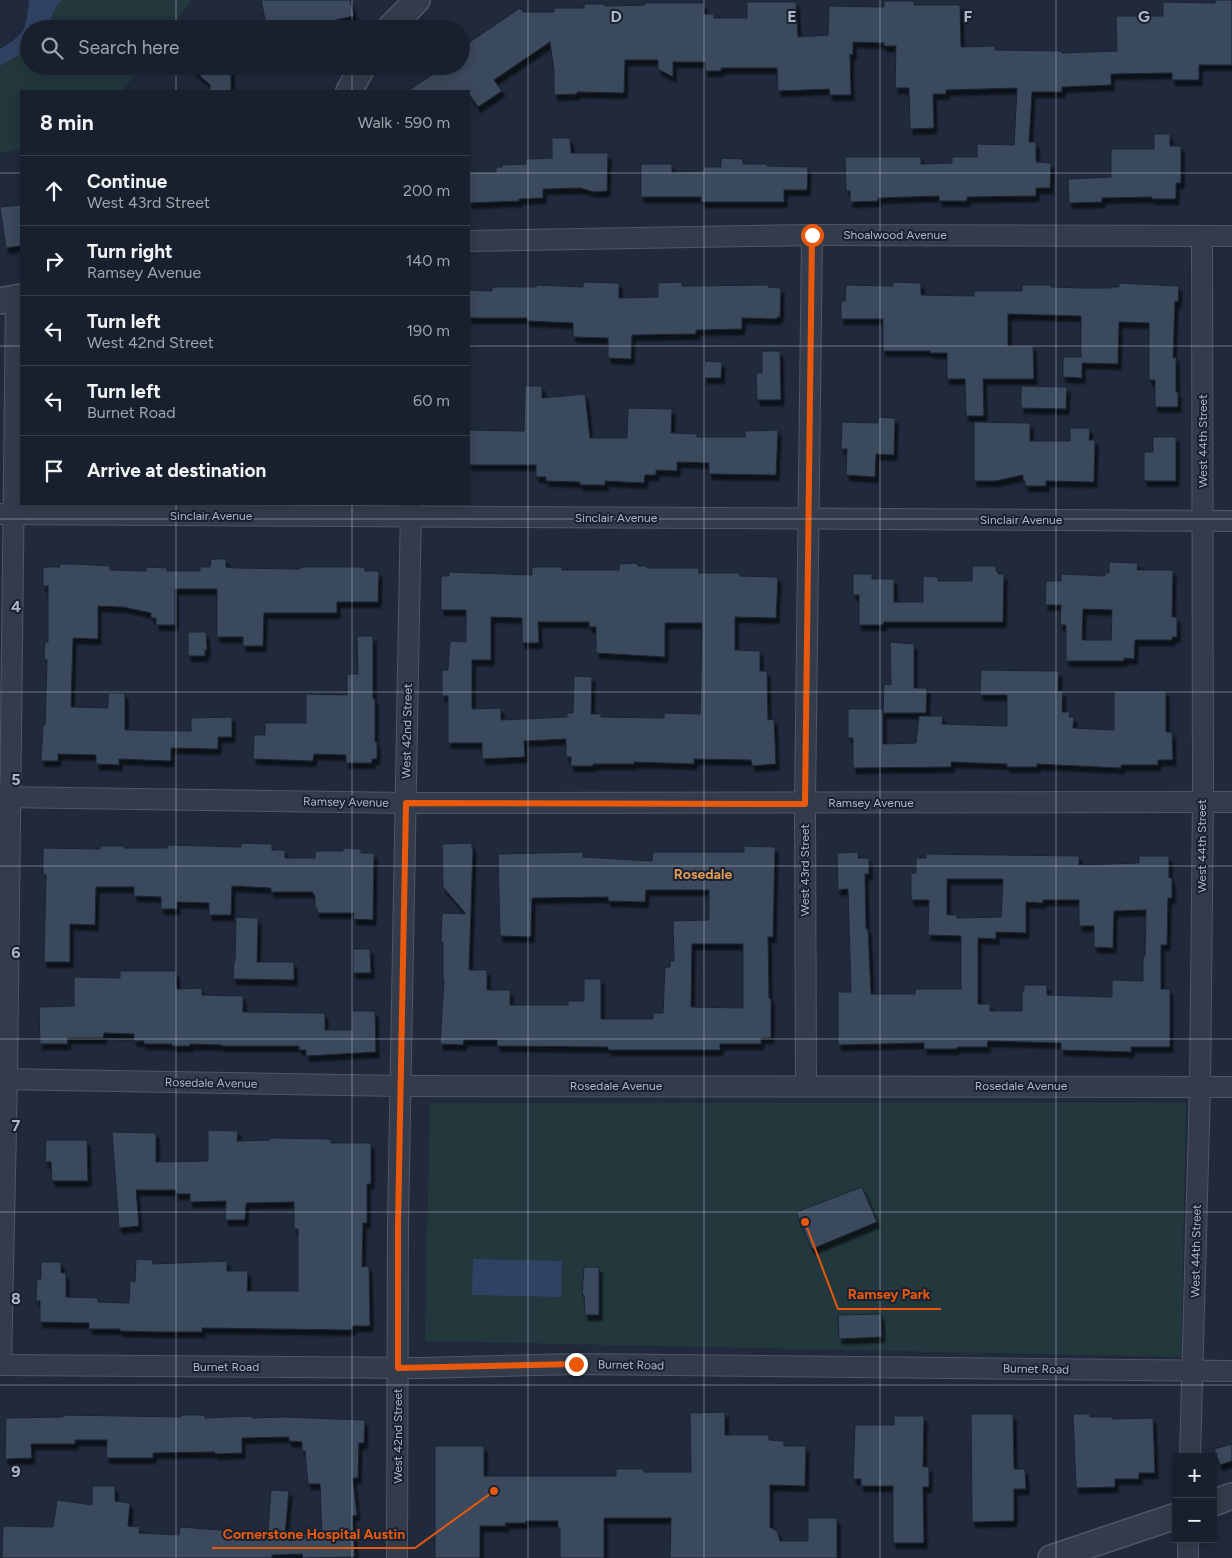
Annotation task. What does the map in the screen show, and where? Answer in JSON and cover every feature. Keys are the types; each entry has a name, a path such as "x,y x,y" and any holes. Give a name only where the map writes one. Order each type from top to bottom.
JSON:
{"street":[{"path":"398,20 417,0"},
{"path":"350,90 358,75"},
{"name":"Shoalwood Avenue","path":"470,241 812,235 1232,236"},
{"name":"West 43rd Street","path":"806,1085 805,804 812,235"},
{"name":"West 44th Street","path":"1190,1453 1200,1087 1203,801 1202,236"},
{"path":"1,1365 7,514 13,299"},
{"name":"Sinclair Avenue","path":"7,514 411,511 809,519 1232,521"},
{"name":"West 42nd Street","path":"397,1558 398,1224 411,511"},
{"name":"Ramsey Avenue","path":"5,797 406,803 1232,802"},
{"name":"Rosedale Avenue","path":"3,1079 402,1086 1232,1087"},
{"name":"Burnet Road","path":"1,1365 398,1368 576,1364 1232,1371"},
{"path":"1217,1502 1232,1496"},
{"path":"1051,1558 1172,1517"},
{"path":"1188,1543 1188,1558"}],"green space":[{"path":"62,0 192,0 177,20 50,20 56,7"},
{"path":"20,54 20,75 135,75 123,90 20,90 20,150 0,153 0,66"},
{"path":"430,1103 1186,1103 1181,1357 425,1341"}],"water":[{"path":"29,0 62,0 56,7 50,20 26,20"},
{"path":"20,35 20,54 0,66 0,49"},
{"path":"473,1259 562,1261 561,1297 472,1295"}],"building":[{"path":"261,0 350,0 354,16 336,20 265,20"},
{"path":"1215,0 1232,0 1232,65 1199,65 1199,80 1172,80 1172,73 1111,74 1111,85 1062,87 1062,92 1032,92 1029,142 1036,142 1036,162 1051,163 1050,188 1036,188 1036,196 967,197 967,201 939,201 939,196 878,198 878,201 850,202 850,191 846,191 845,157 921,157 921,164 952,163 952,157 977,157 977,144 1014,145 1017,88 946,90 946,94 933,94 934,128 910,129 909,88 895,88 896,46 884,46 884,43 853,42 853,55 850,54 851,95 830,95 829,89 778,91 777,68 721,68 721,71 705,71 705,62 673,62 673,77 658,69 658,60 625,60 624,93 577,92 577,94 554,95 554,71 550,42 494,80 502,91 478,107 470,95 470,90 409,90 432,75 470,75 470,42 520,8 523,12 554,12 554,8 584,8 584,4 605,4 605,6 645,5 645,3 704,3 704,14 714,14 714,18 747,18 747,2 796,2 798,37 828,35 829,6 884,7 884,1 914,1 914,5 960,5 961,47 995,46 995,50 1062,51 1062,53 1117,51 1116,16 1163,16 1163,2 1215,3"},
{"path":"199,75 231,75 231,90 210,90 210,85"},
{"path":"1154,134 1170,134 1170,146 1181,146 1181,183 1176,183 1176,199 1152,199 1152,197 1102,198 1102,202 1069,203 1068,179 1111,177 1111,149 1154,149"},
{"path":"552,138 570,138 571,153 608,153 607,191 594,192 580,188 543,189 543,198 470,203 470,172 496,172 496,167 502,167 502,165 526,164 526,159 552,158"},
{"path":"721,158 743,159 743,164 808,167 807,190 784,190 784,202 701,202 701,197 641,197 641,164 672,164 672,172 703,171 704,167 721,167"},
{"path":"20,205 20,246 6,248 0,207"},
{"path":"583,282 619,283 619,298 658,297 658,283 682,282 682,286 768,285 768,287 781,288 780,317 777,317 777,319 742,318 742,329 696,330 696,334 632,335 631,359 608,358 608,338 573,337 573,323 527,321 527,318 470,318 470,290 492,291 492,287 536,287 537,285 583,287"},
{"path":"893,282 921,283 921,295 974,296 974,291 1022,291 1022,285 1081,288 1119,287 1119,283 1179,286 1178,302 1175,301 1173,358 1176,357 1178,407 1155,407 1155,380 1149,380 1149,323 1119,322 1118,364 1082,363 1082,378 1063,377 1063,357 1081,357 1081,316 1008,314 1008,346 1033,345 1034,379 983,379 984,416 966,416 965,379 947,379 947,353 883,351 883,319 841,319 841,301 845,301 846,285 893,286"},
{"path":"762,351 780,351 781,400 757,400 756,373 762,373"},
{"path":"705,361 722,362 721,378 704,378"},
{"path":"525,386 542,386 542,398 585,394 590,438 627,438 628,408 672,409 671,433 697,434 697,437 745,437 745,431 778,430 776,475 709,474 709,463 677,462 677,471 656,470 656,475 645,475 644,483 605,481 605,485 580,485 580,482 546,481 546,477 536,477 536,465 470,465 470,430 524,431"},
{"path":"1021,386 1067,387 1066,409 1021,408"},
{"path":"878,417 895,418 894,455 876,454 875,477 846,475 847,449 841,449 842,422 878,423"},
{"path":"974,422 1030,423 1030,441 1070,441 1070,428 1090,428 1089,440 1095,440 1094,482 1046,481 1046,486 1025,486 1023,475 996,481 974,481"},
{"path":"1153,437 1176,437 1176,481 1144,481 1144,452 1153,452"},
{"path":"211,559 226,559 226,567 235,568 365,567 365,571 379,571 378,602 337,602 337,613 264,613 263,646 243,646 243,637 217,637 217,589 175,589 175,625 156,625 156,618 151,618 151,613 123,607 98,606 98,639 73,638 71,707 108,708 108,693 125,693 125,730 191,731 191,718 232,717 232,737 218,737 218,749 171,748 171,761 119,759 119,765 96,764 96,755 58,754 58,761 41,761 43,725 45,725 47,660 44,659 45,642 48,642 48,586 43,586 43,567 60,567 60,564 75,564 110,566 110,570 146,571 146,567 167,568 167,571 200,571 200,567 210,567"},
{"path":"1109,562 1138,563 1137,570 1173,570 1172,617 1177,617 1177,637 1172,637 1172,640 1135,640 1134,659 1124,658 1124,661 1066,661 1066,625 1060,625 1061,605 1045,605 1046,581 1061,581 1061,574 1105,576 1105,573 1109,573","holes":["1083,609 1112,610 1111,640 1082,640"]},
{"path":"637,563 638,566 647,566 647,568 698,568 699,573 740,573 740,576 778,577 776,618 735,617 735,650 760,651 760,671 767,671 768,720 774,719 776,764 752,766 751,760 694,759 694,764 634,762 634,764 571,766 571,757 566,757 566,739 524,741 525,757 482,759 482,743 448,743 448,696 442,696 442,670 448,670 450,641 466,642 466,610 441,610 441,576 449,576 449,572 532,575 532,567 562,567 562,570 619,570 619,564","holes":["491,617 522,618 522,643 539,643 538,622 589,622 589,627 596,627 596,653 665,657 665,623 702,623 700,714 664,713 664,718 601,717 601,714 591,714 592,677 574,676 573,713 567,713 567,717 501,720 501,708 472,709 472,660 491,660"]},
{"path":"972,566 996,566 998,574 1004,574 1003,622 884,622 883,625 859,625 859,595 853,595 853,574 872,574 872,579 894,579 894,602 923,602 923,576 938,577 938,581 972,581"},
{"path":"188,632 206,632 207,650 205,650 205,656 188,656"},
{"path":"357,636 373,636 373,699 375,699 377,759 372,759 372,763 346,763 346,755 314,754 313,761 253,759 254,735 265,735 265,723 306,723 306,694 347,695 347,674 358,674"},
{"path":"890,642 914,644 914,688 927,688 926,713 883,713 884,684 891,685"},
{"path":"981,670 1059,671 1058,691 1063,691 1062,712 1070,712 1069,717 1074,717 1073,728 1114,730 1114,691 1166,691 1166,732 1172,732 1173,760 1158,760 1158,765 1121,765 1121,768 1037,764 1037,767 1007,767 1007,764 951,762 951,767 853,768 853,738 848,738 848,709 883,709 883,744 916,743 919,716 943,716 942,724 1007,726 1007,695 980,695"},
{"path":"241,843 272,844 272,850 285,850 285,858 315,858 315,851 343,851 343,848 361,849 361,853 374,853 373,920 353,919 354,913 317,913 313,892 271,892 271,888 232,886 231,915 209,915 209,903 177,902 177,909 161,909 161,897 134,896 134,887 96,887 95,925 70,924 70,962 44,962 46,875 43,875 43,848 100,849 100,846 124,846 124,848 167,848 167,845 241,847"},
{"path":"472,843 469,970 487,970 487,990 510,990 510,1005 568,1005 568,1001 584,1001 584,979 601,979 601,1019 653,1019 653,1013 663,1013 665,967 670,967 670,961 674,961 673,921 709,920 709,890 646,890 645,902 608,901 608,897 532,898 531,937 500,936 498,854 583,852 583,857 652,861 653,852 744,852 744,846 775,847 773,937 768,937 771,1038 761,1038 761,1044 720,1044 720,1050 608,1050 608,1047 497,1046 497,1040 464,1040 463,1045 440,1044 444,980 443,942 441,942 442,913 466,914 443,887 442,844","holes":["692,944 743,944 743,1008 691,1007"]},
{"path":"858,852 858,858 869,858 869,874 865,874 866,929 868,929 871,994 915,994 915,989 961,989 961,936 928,935 929,900 911,900 911,873 916,873 916,858 926,858 926,854 1079,856 1079,865 1139,863 1139,856 1169,856 1169,878 1172,878 1172,898 1168,898 1167,945 1161,945 1161,989 1170,989 1170,1047 1131,1047 1131,1052 1061,1050 1061,1043 988,1041 987,1047 957,1047 957,1049 924,1049 924,1043 838,1045 838,992 851,992 848,889 838,890 837,853","holes":["947,879 1003,879 1001,917 957,918 957,915 947,915","1043,900 1079,900 1079,926 1094,926 1094,947 1113,948 1114,911 1146,910 1143,981 1112,980 1112,997 1047,995 1047,985 1024,985 1024,991 1022,991 1022,1011 990,1011 990,1004 978,1004 978,938 996,939 996,932 1026,933 1026,902 1043,903"]},
{"path":"236,917 258,918 257,962 294,962 294,980 233,979"},
{"path":"353,949 370,949 371,973 353,973"},
{"path":"120,971 176,971 177,989 202,988 202,995 243,996 243,1012 325,1013 325,1030 352,1030 352,1011 375,1011 376,1052 306,1056 306,1050 299,1050 299,1046 190,1044 190,1046 172,1046 172,1044 144,1044 144,1041 134,1041 134,1034 104,1033 103,1038 67,1038 68,1044 40,1044 39,1007 74,1006 74,977 120,978"},
{"path":"208,1130 238,1131 237,1141 270,1140 270,1138 331,1139 331,1143 371,1143 371,1184 367,1184 367,1223 363,1223 362,1267 369,1266 370,1326 352,1326 352,1330 202,1328 202,1332 158,1332 89,1329 89,1323 40,1322 40,1301 36,1301 37,1279 41,1279 41,1262 61,1262 61,1273 66,1273 66,1297 98,1298 98,1302 129,1303 130,1281 135,1282 136,1259 153,1260 153,1264 227,1261 227,1271 248,1271 247,1291 298,1291 298,1229 294,1229 294,1202 246,1203 245,1220 225,1220 226,1201 190,1202 190,1194 176,1194 176,1190 136,1190 139,1226 119,1228 112,1132 156,1133 156,1162 208,1161"},
{"path":"46,1140 87,1140 88,1181 52,1181 51,1162 45,1162"},
{"path":"862,1187 877,1222 812,1249 796,1212"},
{"path":"584,1267 599,1267 599,1315 585,1315 584,1295 582,1295"},
{"path":"881,1314 882,1337 839,1339 838,1315"},
{"path":"725,1412 725,1435 769,1435 769,1440 784,1441 784,1446 806,1446 805,1486 770,1485 770,1527 777,1531 780,1541 808,1541 808,1518 837,1518 837,1558 670,1558 671,1518 604,1518 604,1558 560,1558 560,1529 558,1529 558,1521 526,1521 526,1523 505,1523 506,1526 480,1526 480,1558 435,1558 435,1446 484,1446 484,1476 616,1476 616,1469 644,1469 644,1472 691,1472 690,1413"},
{"path":"971,1414 1013,1414 1014,1469 1025,1469 1026,1489 1014,1489 1014,1521 972,1522"},
{"path":"1073,1414 1090,1414 1090,1417 1113,1417 1113,1419 1153,1418 1155,1473 1139,1473 1139,1479 1115,1479 1115,1487 1076,1488"},
{"path":"63,1415 181,1417 181,1415 205,1415 205,1418 252,1416 252,1418 284,1417 365,1420 364,1443 359,1443 358,1478 353,1478 357,1515 352,1516 355,1557 303,1558 302,1554 272,1555 272,1558 2,1558 3,1526 53,1527 57,1500 92,1505 92,1486 115,1486 115,1501 130,1503 128,1526 140,1527 139,1533 179,1535 180,1527 220,1530 268,1530 271,1490 289,1491 285,1534 322,1533 320,1484 308,1484 305,1451 302,1451 302,1442 289,1441 289,1437 242,1438 242,1453 153,1453 153,1458 106,1458 107,1440 75,1440 75,1444 31,1444 32,1458 5,1459 6,1418 63,1417"},
{"path":"894,1416 924,1416 923,1467 929,1467 929,1487 923,1487 924,1543 893,1543 893,1486 861,1486 861,1479 853,1479 855,1425 894,1425"},
{"path":"1232,1444 1232,1461 1220,1465 1214,1449"}],"place":[{"name":"Ramsey Park","path":"805,1222"},
{"name":"Cornerstone Hospital Austin","path":"494,1491"}],"district":[{"name":"Rosedale","path":"703,874"}],"route":[{"path":"576,1364 398,1368 398,1224 406,803 805,804 812,235"}]}
